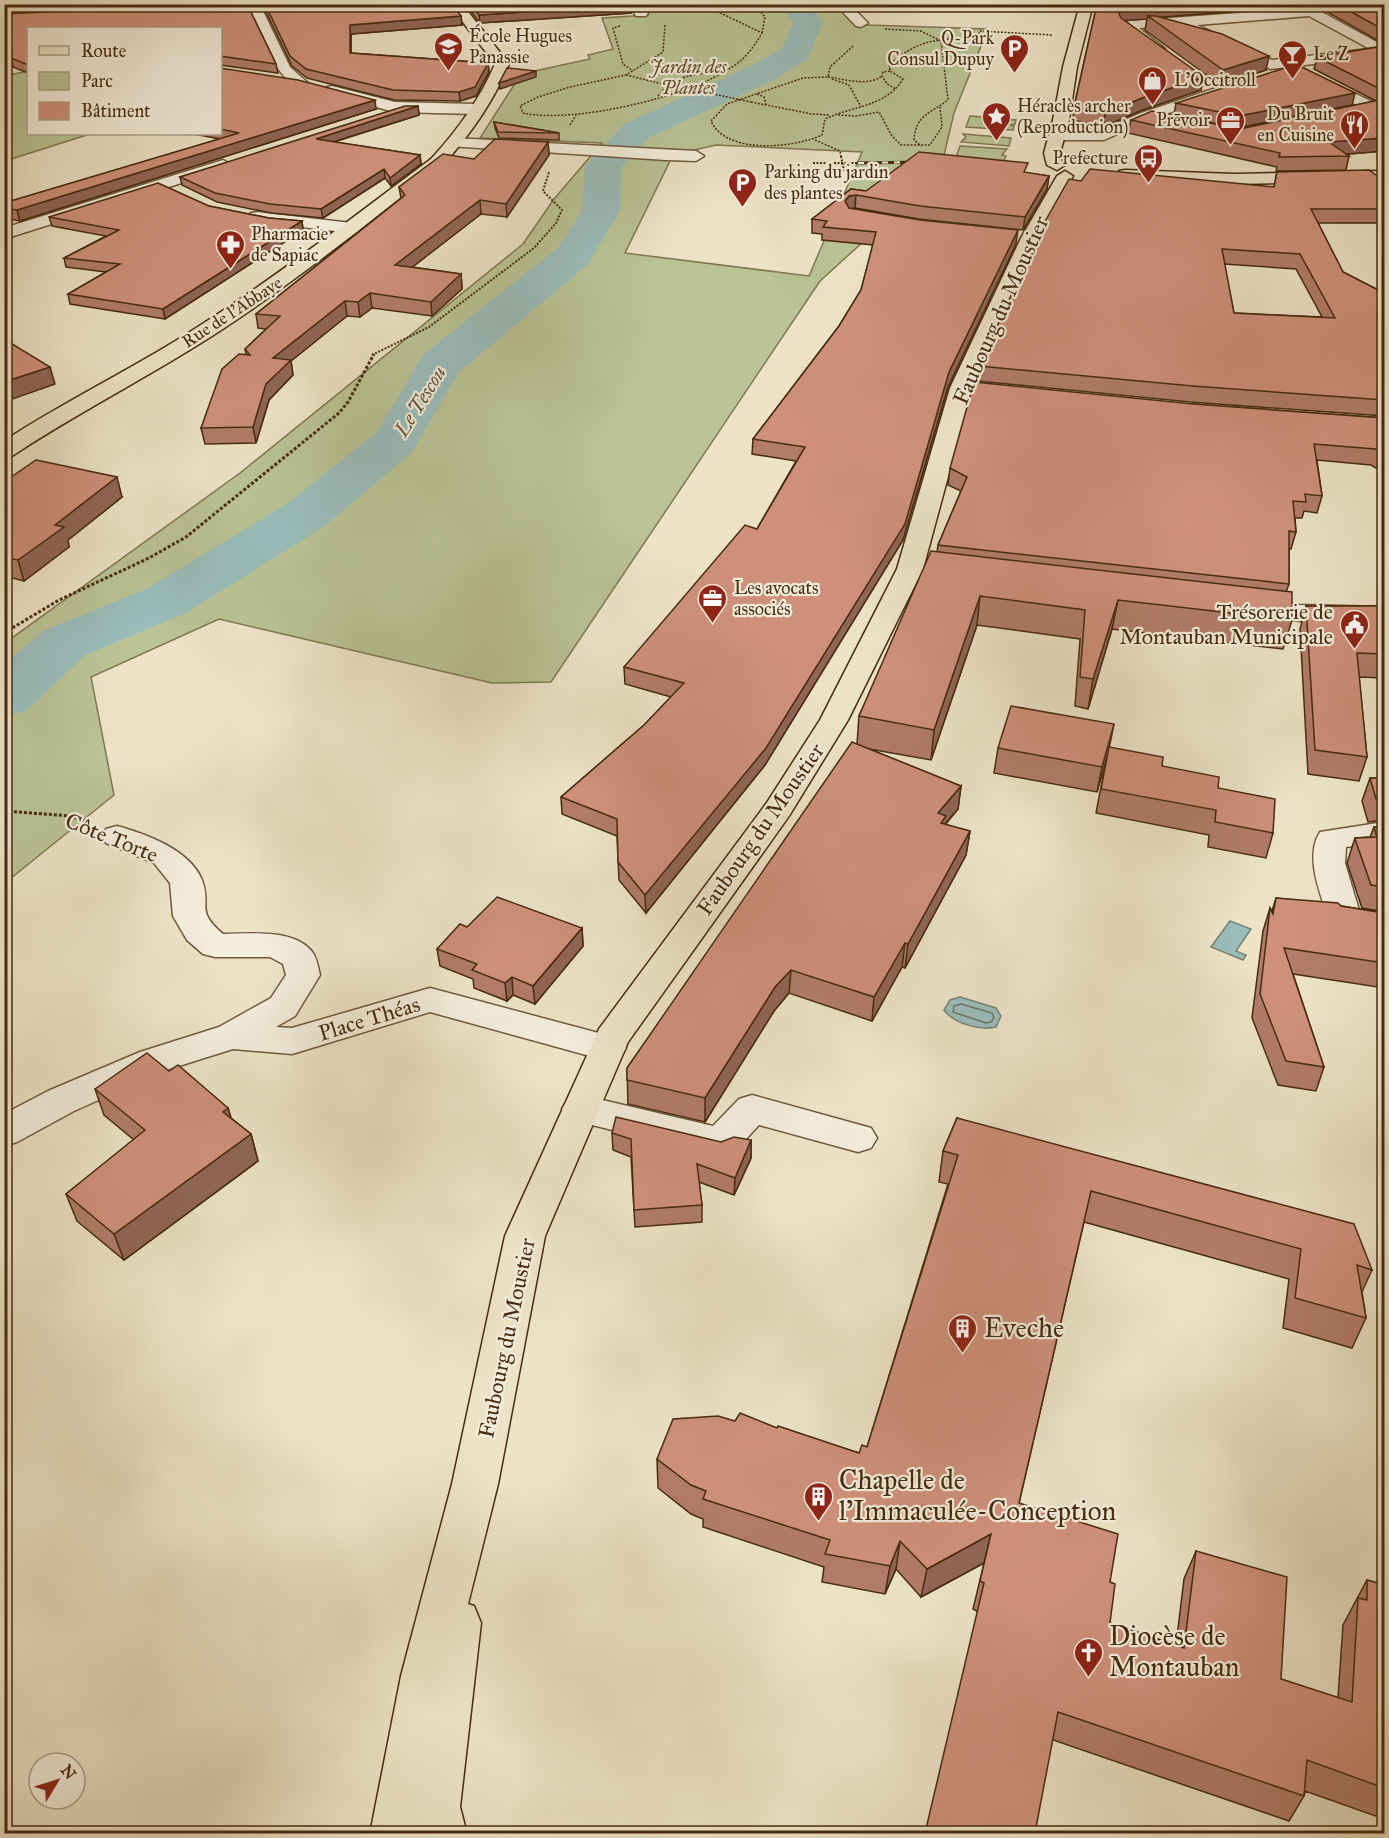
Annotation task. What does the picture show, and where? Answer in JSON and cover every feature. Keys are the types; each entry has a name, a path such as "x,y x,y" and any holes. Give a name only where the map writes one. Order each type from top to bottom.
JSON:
{"main road":[{"name":"Rue de l'Abbaye","path":"4,451 57,416 188,342 244,306 436,162 454,143 493,85 502,64 455,4"},
{"path":"1057,135 1087,4"},
{"name":"Faubourg du Moustier","path":"396,1833 426,1676 475,1484 525,1236 612,1038 778,809 834,720 920,570 1019,237 1071,170 1053,162 1052,153 1057,135"},
{"path":"1110,173 1234,179 1384,176"},
{"name":"Faubourg du Moustier","path":"441,1833 434,1807 475,1484"}],"street":[{"path":"841,4 861,23"},
{"path":"1296,4 1384,52"},
{"path":"260,5 255,9 277,76 381,105 403,108 476,110"},
{"path":"192,9 260,5"},
{"path":"1172,59 1126,25 1309,12"},
{"path":"1257,25 1322,19"},
{"path":"1181,22 1277,69 1305,73 1374,108 1329,117"},
{"path":"1262,80 1277,69 1384,52"},
{"path":"1199,79 1217,92"},
{"path":"1057,135 1104,135 1146,116 1235,87"},
{"path":"375,117 403,108"},
{"path":"1146,116 1180,123"},
{"path":"454,143 591,150 648,156 696,156"},
{"path":"4,234 241,160"},
{"path":"162,185 182,194"},
{"path":"241,214 271,220 351,228"},
{"path":"1216,604 1300,614 1384,615"},
{"path":"1384,832 1331,839 1329,863 1345,920 1384,925"},
{"name":"Côte Torte","path":"117,836 165,856 186,881 189,916 199,932 215,946 276,945 298,958 303,975 283,1007 232,1036"},
{"name":"Place Théas","path":"232,1036 292,1041 430,1000 608,1048"},
{"path":"4,1132 61,1101 153,1061 232,1036"},
{"path":"581,1109 721,1142 752,1108 858,1138"}],"path":[{"path":"702,4 762,33"},
{"path":"665,23 667,29 663,52 626,75 538,97 520,106 522,113 542,117 606,110 658,96 729,69 753,50 762,33 765,17 754,4"},
{"path":"877,30 917,29 941,41 948,100 918,120 914,128 914,140 921,146"},
{"path":"890,71 890,65 913,45 937,38 977,39 980,31 1078,37"},
{"path":"828,77 830,67 854,46"},
{"path":"890,71 903,79 896,89 861,107 825,119 822,135 814,140 790,144 747,142 726,138 714,130 711,121 728,104 803,78 828,77 868,82 882,76 883,72 890,71"},
{"path":"658,96 660,90 698,74 718,74"},
{"path":"626,75 812,114 856,116 881,111 892,136 901,145 930,145 942,127 940,107"},
{"path":"882,76 887,84 896,89"},
{"path":"828,77 849,85 861,107"},
{"path":"756,94 765,97 766,105"},
{"path":"814,140 840,151 844,171"},
{"path":"4,633 59,600 149,558 202,526 339,413 348,402 372,355 429,327 534,248 556,223 562,210 543,191 547,174 563,149"},
{"path":"813,163 858,163"},
{"name":"Côte Torte","path":"4,811 71,816 117,836"}],"green space":[{"name":"Jardin des Plantes","path":"643,5 852,5 868,25 988,29 954,113 940,172 820,281 551,682 492,683 219,619 91,677 114,795 5,883 5,643 240,473 523,244 554,199 602,143 480,138 521,74 590,59 588,55 613,49 602,18 648,15","holes":["716,145 862,152 809,276 625,253 673,155"]},
{"path":"27,71 27,135 87,135 5,161 5,76"},
{"path":"970,116 1016,120 1015,124 1011,125 1014,126 1013,130 966,127"},
{"path":"963,134 1011,138 1009,146 961,142 966,137"},
{"path":"960,146 1007,149 1002,155 1006,156 1004,161 956,157"}],"water":[{"path":"1230,921 1251,929 1236,951 1246,955 1243,960 1211,947"},
{"path":"960,997 996,1008 1001,1016 996,1027 982,1028 967,1025 948,1015 944,1010 950,1000"}],"building":[{"path":"247,4 276,64 222,56 222,27 27,27 27,65 11,58 4,59 4,14"},
{"path":"265,4 452,4 461,16 350,25 350,53 488,63 475,87 459,92 393,90 306,69 290,56"},
{"path":"471,4 631,4 631,5 479,15"},
{"path":"1097,4 1179,4 1121,9 1119,14 1121,18 1204,77 1142,98 1105,114 1074,107"},
{"path":"1337,4 1384,4 1384,30"},
{"path":"1148,16 1156,16 1222,34 1269,56 1223,70"},
{"path":"1384,46 1384,91 1317,57"},
{"path":"1288,67 1304,68 1355,93 1239,116 1176,103"},
{"path":"222,68 298,80 375,100 17,210 4,208 4,203 239,133 222,129"},
{"path":"507,68 536,71 499,83"},
{"path":"1384,99 1384,138 1329,142 1349,156 1279,157 1280,153 1131,120 1152,111 1240,129"},
{"path":"405,106 418,106 316,139 420,155 390,178 384,169 321,209 270,204 215,193 180,177"},
{"path":"494,122 559,133 498,132"},
{"path":"495,139 548,142 506,204 480,200 395,265 461,274 431,302 370,293 358,302 345,301 273,358 291,360 266,384 253,427 201,428 222,369 239,354 250,355 245,349 280,316 256,314 405,195 399,187 443,154 474,159"},
{"path":"919,152 1028,163 1024,172 1049,176 1025,217 920,206 856,195 849,196 845,201 849,208 920,220 1018,230 949,372 905,524 766,748 645,895 618,862 617,819 561,797 644,725 684,683 624,667 745,525 757,529 805,447 753,439 839,326 861,290 876,232 823,227 827,221 812,219 851,189 866,191"},
{"path":"1090,169 1274,187 1277,172 1369,170 1384,181 1384,209 1311,209 1343,272 1384,293 1384,400 1193,386 979,366 1043,225 1069,179 1081,181","holes":["1222,249 1300,254 1335,318 1234,313"]},
{"path":"158,183 209,206 269,218 302,221 163,309 68,294 120,264 64,258 119,230 49,217"},
{"path":"4,339 50,367 4,382"},
{"path":"974,382 1193,404 1384,418 1384,454 1375,449 1314,444 1322,496 1305,494 1306,502 1293,501 1296,532 1289,531 1289,584 938,545 967,477 950,468"},
{"path":"36,460 117,477 55,525 64,527 18,560 4,557 4,482"},
{"path":"931,551 1292,592 1292,620 1118,600 1093,679 1080,677 1085,610 980,596 934,730 859,716"},
{"path":"1306,606 1384,606 1384,654 1357,653 1367,757 1315,750"},
{"path":"1011,706 1114,724 1102,767 998,748"},
{"path":"852,742 961,786 938,813 946,816 941,823 970,831 908,944 905,943 874,997 791,970 775,987 705,1098 627,1080 627,1068"},
{"path":"1109,747 1163,757 1162,766 1219,777 1218,788 1275,799 1273,833 1215,822 1216,810 1101,789"},
{"path":"1370,778 1384,778 1384,798 1376,799"},
{"path":"1374,827 1384,827 1384,887 1371,885 1355,839 1377,837"},
{"path":"497,897 582,928 533,986 512,977 505,983 472,970 477,964 437,949 460,924 467,927"},
{"path":"1276,898 1338,903 1341,906 1384,913 1384,963 1284,948 1324,1067 1286,1061 1260,994 1270,908 1273,914"},
{"path":"147,1053 169,1071 178,1065 228,1108 223,1112 251,1134 114,1234 66,1194 145,1130 95,1089"},
{"path":"616,1117 721,1142 734,1137 751,1140 735,1178 697,1164 702,1205 634,1210 631,1139 612,1133"},
{"path":"957,1118 1354,1224 1372,1270 1357,1265 1366,1318 1295,1298 1301,1249 1091,1191 1019,1503 1118,1534 1110,1582 1115,1584 1110,1623 1184,1648 1196,1551 1287,1577 1281,1679 1352,1702 1358,1598 1367,1600 1367,1580 1384,1585 1384,1788 1307,1760 1304,1796 1058,1712 1035,1833 925,1833 984,1583 980,1581 991,1534 927,1569 900,1541 890,1566 825,1554 830,1540 703,1499 706,1491 691,1485 657,1459 673,1419 718,1416 735,1421 740,1413 777,1428 778,1426 859,1453 862,1445 867,1447 958,1155 943,1151"}],"waterway":[{"name":"Le Tescou","path":"4,698 64,643 166,601 307,514 395,442 440,364 574,255 601,210 603,166 636,131 766,71 795,54 808,23 795,4"}],"railway":[{"path":"858,163 921,162"}],"place":[{"name":"École Hugues Panassie","path":"448,72"},
{"name":"Q-Park Consul Dupuy","path":"1015,74"},
{"name":"Le Z","path":"1292,80"},
{"name":"L'Occitroll","path":"1153,106"},
{"name":"Héraclès archer (Reproduction)","path":"996,142"},
{"name":"Prēvoir","path":"1231,146"},
{"name":"Du Bruit en Cuisine","path":"1355,150"},
{"name":"Prefecture","path":"1149,184"},
{"name":"Parking du jardin des plantes","path":"743,208"},
{"name":"Pharmacie de Sapiac","path":"230,270"},
{"name":"Les avocats associés","path":"713,624"},
{"name":"Trésorerie de Montauban Municipale","path":"1354,650"},
{"name":"Eveche","path":"963,1354"},
{"name":"Chapelle de l'Immaculée-Conception","path":"818,1522"},
{"name":"Diocèse de Montauban","path":"1088,1678"}]}
